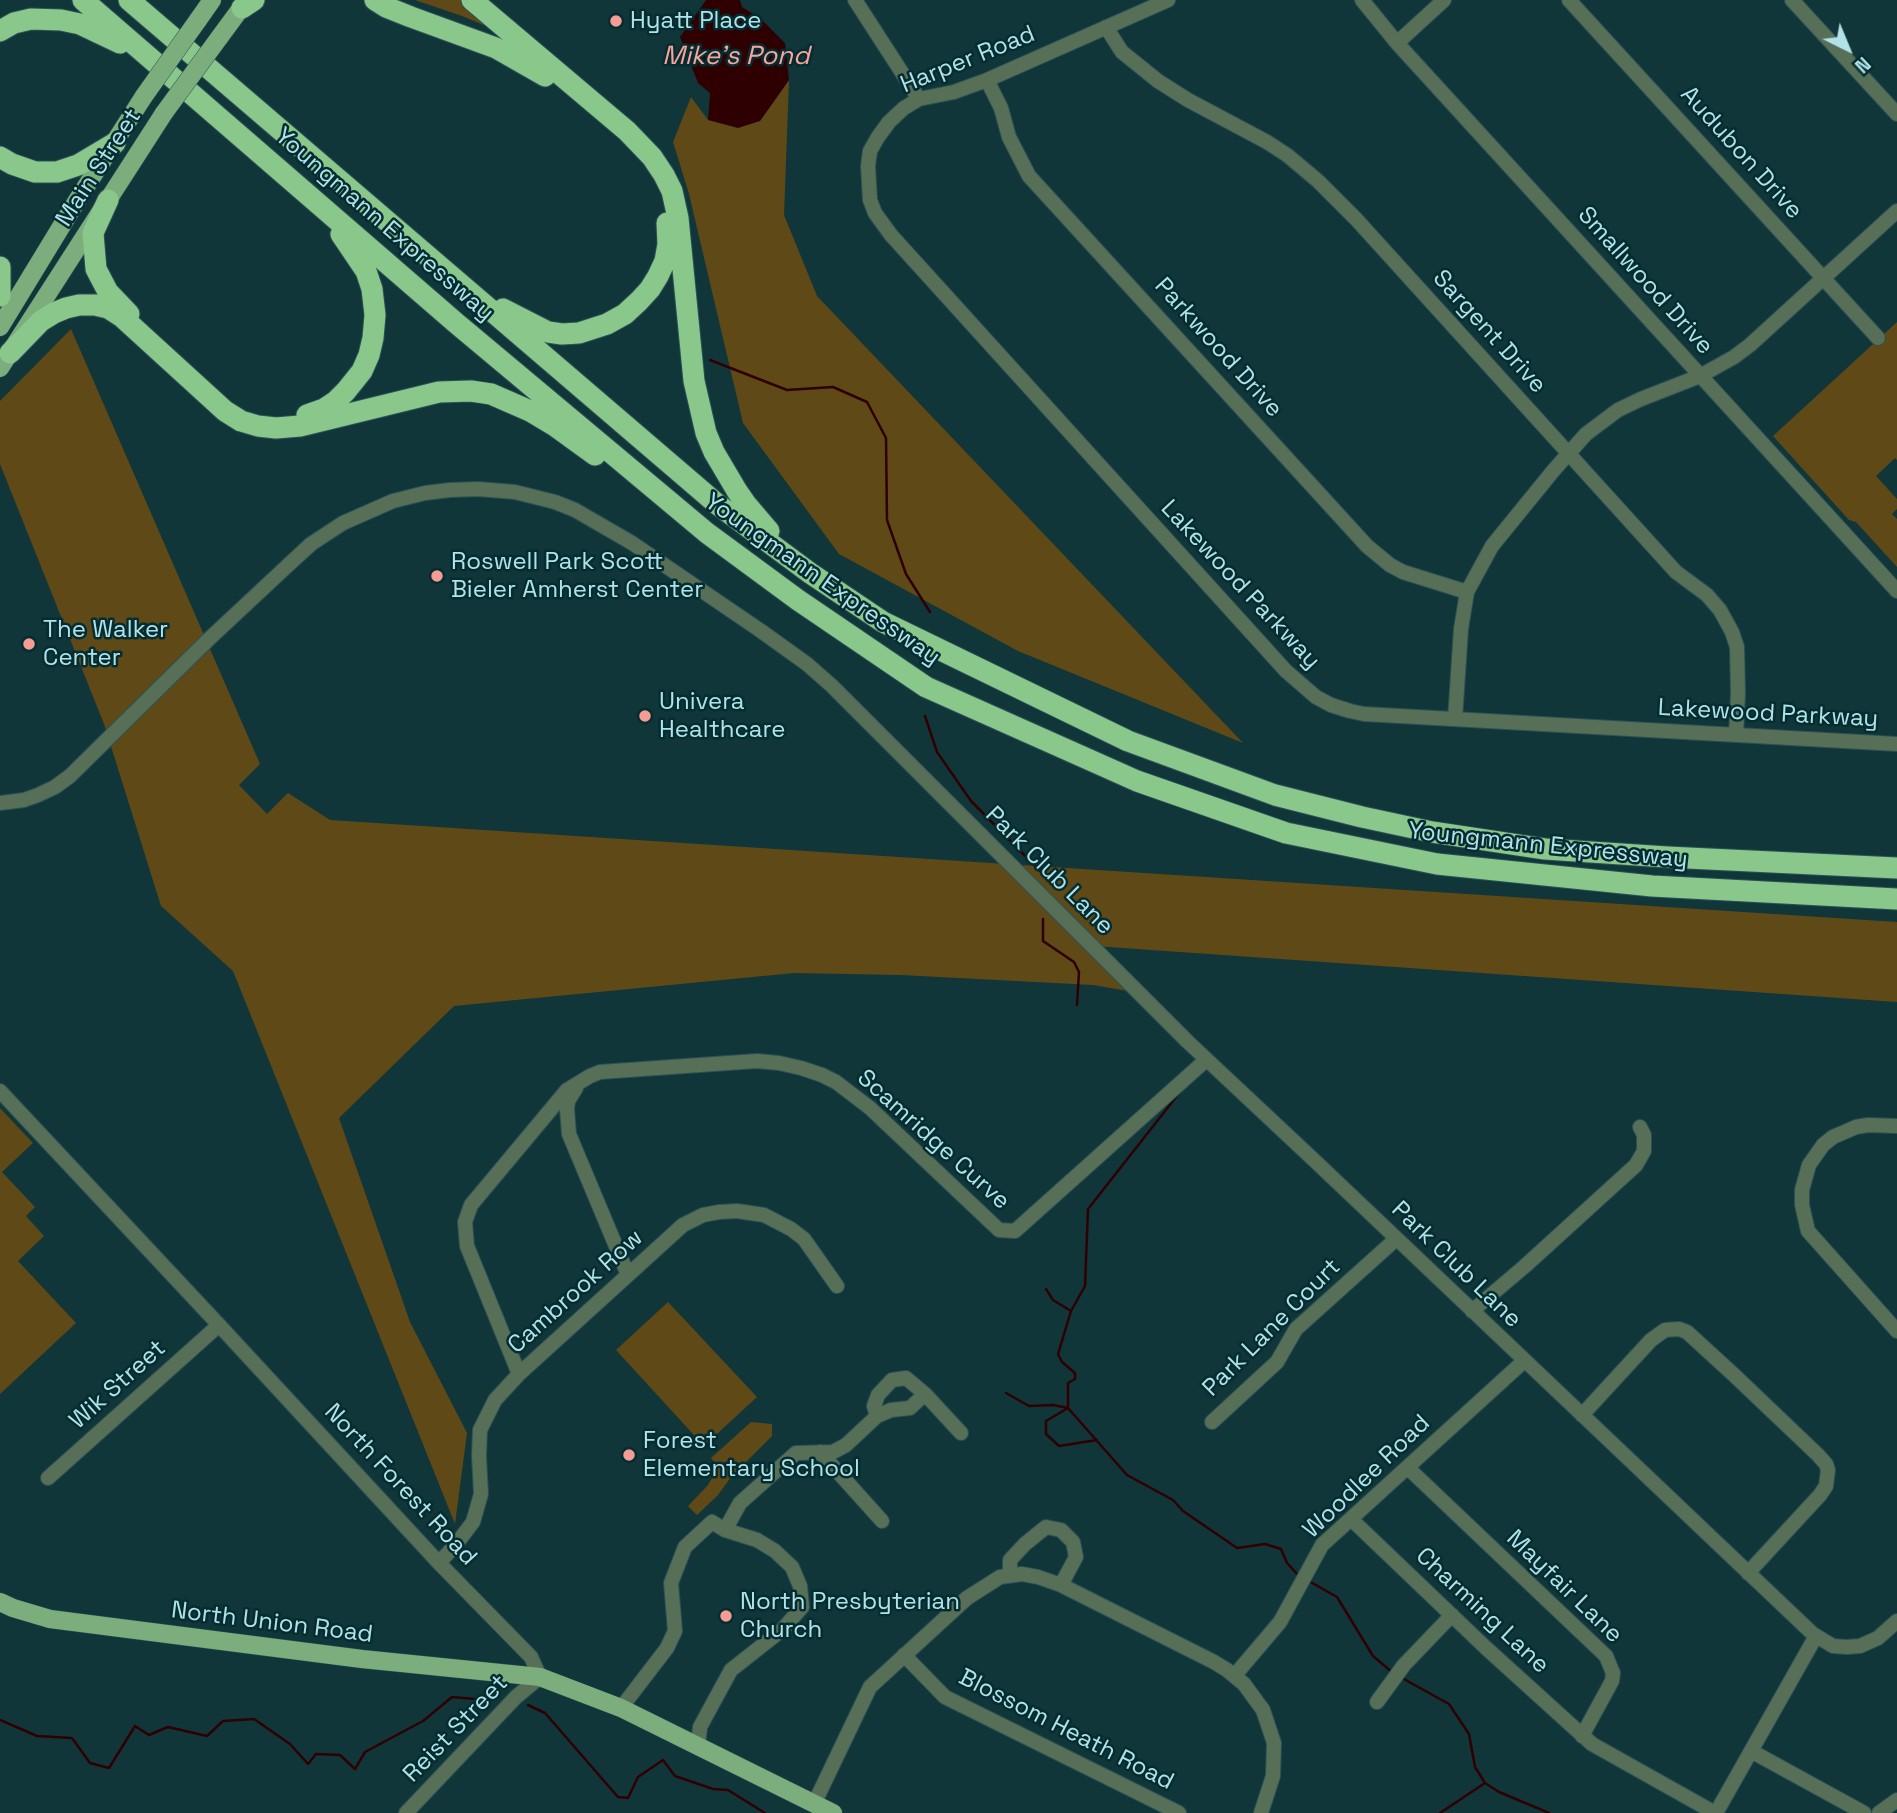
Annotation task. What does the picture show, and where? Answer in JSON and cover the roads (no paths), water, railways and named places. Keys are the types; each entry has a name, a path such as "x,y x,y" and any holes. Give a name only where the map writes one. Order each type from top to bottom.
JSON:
{"highway":[{"name":"Youngmann Expressway","path":"83,0 446,314 707,533 798,600 926,687 1137,781 1286,833 1437,864 1652,886 1897,899"},
{"name":"Youngmann Expressway","path":"129,0 717,504 810,573 883,622 1128,741 1275,795 1362,817 1432,832 1545,849 1897,868"},
{"path":"145,0 185,48"},
{"path":"375,0 411,17 496,48 544,76 635,151 648,168 664,205 668,244 665,261 658,276 639,301 625,314 607,324 579,332 548,332 462,286"},
{"path":"393,0 488,34 560,75"},
{"path":"471,0 642,146 659,167 668,183 678,218 694,381 706,433 714,452 746,504 810,573"},
{"path":"0,32 14,23 31,19 61,20 80,24 147,57"},
{"path":"0,157 35,172 57,172 78,165 115,143"},
{"path":"108,200 93,233 96,268 108,292 231,408 248,416 283,420 312,414 336,401 362,371 373,338 376,315 366,271 316,202"},
{"path":"0,267 0,296"},
{"path":"5,360 41,321 54,313 79,305 95,305 108,308 122,317 225,411 241,421 258,426 300,426 439,392 471,391 491,394 530,411 555,426 645,492 707,533"}],"main road":[{"name":"Main Street","path":"0,327 144,96 212,0"},
{"name":"Main Street","path":"5,360 164,113 247,3"},
{"name":"North Union Road","path":"0,1602 50,1619 362,1660 540,1678"},
{"path":"540,1678 621,1708 833,1813"}],"street":[{"path":"855,0 919,99"},
{"name":"Harper Road","path":"868,185 870,151 878,137 904,108 919,99 954,92 987,80 1168,0"},
{"name":"Smallwood Drive","path":"1362,0 1397,43 1897,591"},
{"path":"1397,43 1444,0"},
{"name":"Audubon Drive","path":"1569,0 1878,338"},
{"path":"1792,0 1897,114"},
{"name":"Sargent Drive","path":"1106,27 1122,52 1158,81 1267,142 1318,181 1356,219 1676,572 1707,596 1727,620 1737,647 1736,735"},
{"name":"Parkwood Drive","path":"987,80 1001,108 1009,137 1030,176 1367,545 1390,565 1403,572 1467,592"},
{"name":"Lakewood Parkway","path":"868,185 875,213 891,235 1286,671 1317,698 1350,711 1897,744"},
{"path":"1455,719 1461,629 1467,592 1492,546 1568,453 1586,434 1618,411 1641,398 1700,376 1734,357 1897,211"},
{"name":"Park Club Lane","path":"0,803 38,795 70,776 290,562 343,523 393,501 450,489 497,490 532,495 575,510 602,524 761,631 832,685 1206,1059 1816,1636"},
{"name":"Scamridge Curve","path":"519,1374 467,1246 465,1222 471,1205 537,1125 567,1090 587,1077 600,1072 757,1061 779,1063 811,1072 836,1082 870,1108 999,1230 1015,1231 1206,1059"},
{"path":"569,1135 568,1101 587,1077"},
{"name":"North Forest Road","path":"0,1091 439,1563 531,1657 540,1678"},
{"path":"537,1125 552,1119 562,1125 569,1135 628,1275"},
{"path":"1897,1126 1856,1127 1833,1137 1823,1145 1815,1155 1804,1179 1802,1205 1808,1231 1897,1331"},
{"path":"1472,1311 1636,1165 1644,1151 1644,1135 1640,1127"},
{"name":"Cambrook Row","path":"439,1563 473,1522 481,1494 480,1430 495,1400 519,1374 683,1225 694,1218 719,1212 737,1211 764,1215 791,1229 808,1244 837,1286"},
{"name":"Park Lane Court","path":"1212,1422 1277,1362 1296,1329 1396,1239"},
{"name":"Wik Street","path":"48,1478 219,1325"},
{"path":"1582,1415 1651,1340 1665,1330 1679,1329 1687,1332 1707,1350 1818,1455 1828,1470 1826,1486 1748,1573"},
{"name":"Woodlee Road","path":"1235,1675 1280,1622 1322,1545 1524,1361"},
{"path":"877,1416 874,1406 878,1395 892,1380 906,1378 925,1394 961,1433"},
{"path":"725,1530 740,1503 796,1453 833,1452 846,1445 877,1416 891,1410 910,1408 925,1394"},
{"path":"820,1452 882,1521"},
{"name":"Mayfair Lane","path":"1408,1468 1606,1657 1613,1673 1612,1681 1582,1736"},
{"name":"Charming Lane","path":"1351,1519 1582,1736"},
{"path":"621,1708 667,1648 676,1631 671,1583 685,1547 712,1522 725,1530 757,1540 775,1551 792,1567 800,1586 802,1607 783,1629 731,1670 700,1727 698,1746"},
{"path":"1010,1574 1010,1560 1025,1544 1046,1527 1061,1530 1073,1542 1076,1557 1061,1585"},
{"path":"814,1804 870,1687 967,1598 987,1584 1010,1574 1022,1574 1061,1585 1235,1675 1263,1710 1274,1743 1273,1776 1261,1813"},
{"path":"1377,1702 1404,1665 1452,1615"},
{"path":"1582,1736 1716,1813 1816,1636 1833,1646 1860,1646 1878,1638 1897,1621"},
{"name":"Blossom Heath Road","path":"904,1655 945,1697 1179,1813"},
{"name":"Reist Street","path":"406,1813 516,1697 540,1678"},
{"path":"1751,1751 1864,1813"},
{"path":"1879,1813 1897,1800"}],"water":[{"name":"Mike's Pond","path":"706,0 740,0 742,7 761,19 785,43 789,80 760,121 738,128 708,120 710,93 698,83 680,37"}],"waterway":[{"path":"710,360 787,390 833,387 867,402 886,438 887,520 906,574 930,612"},
{"path":"925,716 937,752 971,801 1053,884"},
{"path":"1043,919 1043,941 1074,962 1079,972 1077,1005"},
{"path":"1180,1092 1088,1209 1085,1286 1071,1311 1058,1354 1062,1362 1075,1373 1075,1379 1068,1383 1068,1408 1127,1475 1173,1500 1183,1511 1237,1548 1265,1544 1281,1549 1287,1563 1298,1575"},
{"path":"1046,1289 1053,1300 1071,1311"},
{"path":"1006,1393 1029,1406 1053,1405 1068,1408"},
{"path":"1068,1408 1046,1421 1046,1434 1059,1446 1097,1440"},
{"path":"1307,1580 1337,1597 1373,1656 1393,1673"},
{"path":"1402,1678 1449,1704 1469,1734 1475,1767 1485,1783 1499,1792 1549,1813"},
{"path":"0,1720 37,1736 72,1738 90,1763 109,1768 135,1726 149,1735 168,1727 207,1736 223,1721 254,1719 290,1744 308,1764 316,1754 340,1755 355,1769 365,1752 423,1721 452,1697 486,1700 497,1691"},
{"path":"528,1705 545,1713 618,1797 628,1798 638,1777 663,1760 675,1776 713,1789 728,1790 765,1813"},
{"path":"1440,1813 1485,1783"}],"place":[{"name":"Hyatt Place","path":"616,21"},
{"name":"Roswell Park Scott Bieler Amherst Center","path":"437,576"},
{"name":"The Walker Center","path":"29,644"},
{"name":"Univera Healthcare","path":"645,716"},
{"name":"Forest Elementary School","path":"629,1455"},
{"name":"North Presbyterian Church","path":"726,1616"}]}
